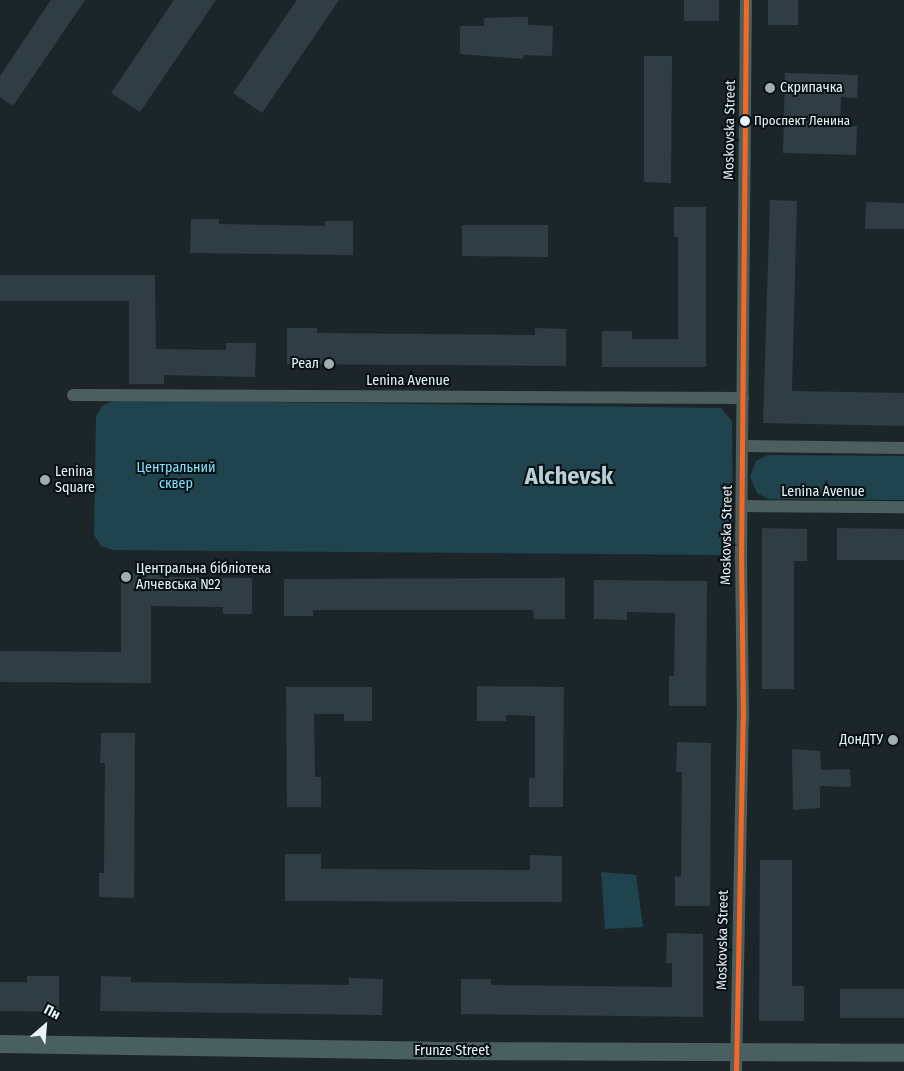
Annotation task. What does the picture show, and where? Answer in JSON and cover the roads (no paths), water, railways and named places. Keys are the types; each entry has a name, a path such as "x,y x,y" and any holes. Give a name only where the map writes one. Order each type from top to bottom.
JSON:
{"street":[{"name":"Moskovska Street","path":"736,1071 743,718 742,506 746,0"},
{"name":"Lenina Avenue","path":"73,395 743,398"},
{"path":"743,446 904,448"},
{"name":"Lenina Avenue","path":"742,506 904,507"},
{"name":"Frunze Street","path":"0,1044 432,1051 904,1053"}],"place":[{"name":"Скрипачка","path":"770,88"},
{"name":"Проспект Ленина","path":"745,121"},
{"name":"Реал","path":"329,364"},
{"name":"Lenina Square","path":"45,480"},
{"name":"Центральна бібліотека Алчевська №2","path":"126,577"},
{"name":"ДонДТУ","path":"893,740"}],"district":[{"name":"Alchevsk","path":"569,477"}],"park label":[{"name":"Центральний сквер","path":"176,476"}]}
